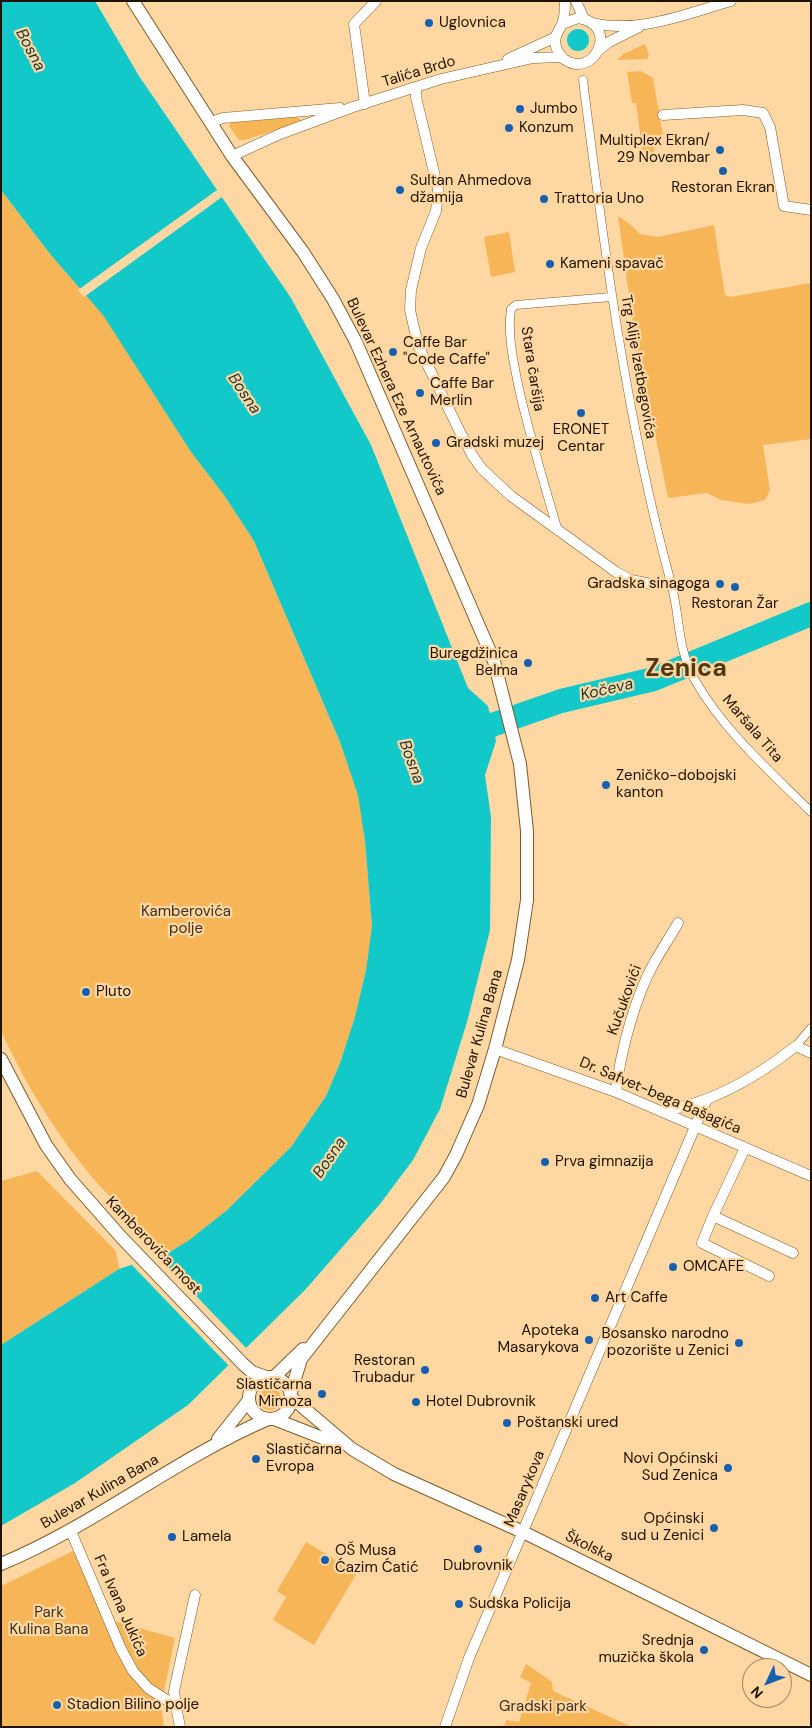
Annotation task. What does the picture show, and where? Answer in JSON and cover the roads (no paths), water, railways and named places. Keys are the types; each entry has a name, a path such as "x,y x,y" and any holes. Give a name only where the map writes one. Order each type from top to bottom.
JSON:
{"street":[{"name":"Bulevar Ezhera Eze Arnautovića","path":"133,1 232,156 303,252 356,342 494,661 506,702"},
{"path":"364,104 354,24 376,1"},
{"path":"566,1 562,24 556,37 556,48 562,57 572,63 582,63 592,59 609,42 645,24 731,1"},
{"path":"576,1 600,36 599,50"},
{"path":"562,24 572,18 606,26 645,24"},
{"name":"Talića Brdo","path":"493,66 556,37"},
{"name":"Talića Brdo","path":"232,156 280,134 353,107 416,87 493,66 533,58 562,57"},
{"name":"Trg Alije Izetbegovića","path":"583,80 612,297 636,437 653,517 675,599 680,641 684,656"},
{"path":"416,87 416,97 438,189 436,211 416,261 411,290 410,310 418,344 472,455 495,483 616,572 631,580 651,584"},
{"name":"Talića Brdo","path":"211,122 223,118 353,107"},
{"path":"663,115 743,110 763,113 770,127 784,206 811,210"},
{"name":"Stara čaršija","path":"558,531 539,469 519,388 512,352 511,309 516,305 612,297"},
{"name":"Maršala Tita","path":"684,656 696,681 717,714 734,735 811,812"},
{"name":"Bulevar Kulina Bana","path":"291,1395 301,1360 322,1330 444,1177 478,1105 518,960 527,900 527,831 516,744 506,702"},
{"name":"Kučukovići","path":"616,1092 619,1062 634,1013 653,965 678,924"},
{"path":"662,1112 706,1101 738,1085 780,1059 796,1046 811,1028"},
{"path":"796,1046 811,1053"},
{"name":"Dr. Safvet-bega Bašagića","path":"495,1049 616,1092 811,1176"},
{"name":"Kamberovića most","path":"1,1059 46,1145 88,1201 245,1366"},
{"name":"Masarykova","path":"445,1727 469,1658 706,1101"},
{"path":"745,1148 702,1243 769,1276"},
{"path":"713,1216 793,1253"},
{"name":"Bulevar Kulina Bana","path":"270,1377 322,1330"},
{"path":"245,1366 285,1382 291,1395 288,1409 271,1419 255,1413 249,1400 252,1387 258,1380 270,1377"},
{"path":"245,1366 252,1387"},
{"name":"Školska","path":"291,1395 352,1449"},
{"name":"Bulevar Kulina Bana","path":"213,1445 249,1400"},
{"name":"Bulevar Kulina Bana","path":"1,1564 25,1554 70,1529 213,1445 271,1419"},
{"name":"Školska","path":"271,1419 352,1449 421,1487 523,1532 811,1675"},
{"name":"Fra Ivana Jukića","path":"70,1529 121,1649 133,1671 148,1688 176,1706"},
{"path":"180,1727 174,1691 195,1595"}],"water":[{"name":"Bosna","path":"1,1 95,1 139,76 291,298 371,445 468,688 488,706 496,741 485,775 491,817 490,930 467,1022 440,1109 413,1160 380,1204 305,1290 188,1405 75,1483 1,1526 1,1345 119,1269 168,1253 188,1241 226,1211 291,1147 326,1096 340,1063 355,1017 366,970 372,926 365,841 358,795 340,742 254,541 224,495 191,452 103,315 50,254 1,190"},
{"path":"578,29 586,32 589,40 586,48 578,51 570,48 567,40 570,32"}],"waterway":[{"name":"Kočeva","path":"464,741 492,725 561,701 654,679 811,614"}],"place":[{"name":"Uglovnica","path":"429,23"},
{"name":"Jumbo","path":"520,109"},
{"name":"Konzum","path":"509,128"},
{"name":"Multiplex Ekran/ 29 Novembar","path":"720,150"},
{"name":"Restoran Ekran","path":"723,171"},
{"name":"Sultan Ahmedova džamija","path":"400,190"},
{"name":"Trattoria Uno","path":"544,199"},
{"name":"Kameni spavač","path":"550,264"},
{"name":"Caffe Bar \"Code Caffe\"","path":"393,352"},
{"name":"Caffe Bar Merlin","path":"420,393"},
{"name":"ERONET Centar","path":"581,413"},
{"name":"Gradski muzej","path":"436,443"},
{"name":"Gradska sinagoga","path":"720,584"},
{"name":"Restoran Žar","path":"735,587"},
{"name":"Buregdžinica Belma","path":"528,663"},
{"name":"Zeničko-dobojski kanton","path":"606,785"},
{"name":"Pluto","path":"86,992"},
{"name":"Prva gimnazija","path":"545,1162"},
{"name":"OMCAFE","path":"673,1267"},
{"name":"Art Caffe","path":"595,1298"},
{"name":"Apoteka Masarykova","path":"589,1340"},
{"name":"Bosansko narodno pozorište u Zenici","path":"739,1343"},
{"name":"Restoran Trubadur","path":"425,1370"},
{"name":"Slastičarna Mimoza","path":"322,1394"},
{"name":"Hotel Dubrovnik","path":"416,1402"},
{"name":"Poštanski ured","path":"507,1423"},
{"name":"Slastičarna Evropa","path":"256,1459"},
{"name":"Novi Općinski Sud Zenica","path":"728,1468"},
{"name":"Općinski sud u Zenici","path":"714,1528"},
{"name":"Lamela","path":"172,1537"},
{"name":"Dubrovnik","path":"478,1549"},
{"name":"OŠ Musa Ćazim Ćatić","path":"325,1560"},
{"name":"Sudska Policija","path":"459,1604"},
{"name":"Srednja muzička škola","path":"704,1650"},
{"name":"Stadion Bilino polje","path":"57,1705"}],"district":[{"name":"Zenica","path":"686,669"}],"park label":[{"name":"Kamberovića polje","path":"186,920"},
{"name":"Park Kulina Bana","path":"49,1622"},
{"name":"Gradski park","path":"543,1707"}]}
